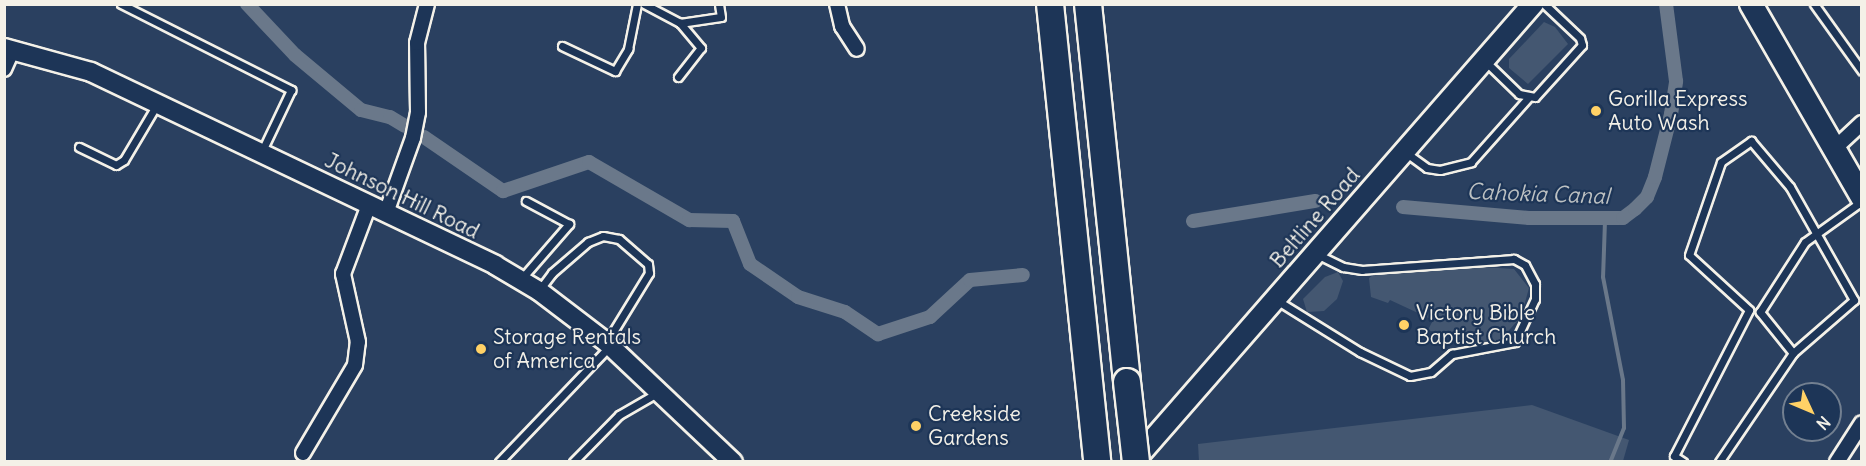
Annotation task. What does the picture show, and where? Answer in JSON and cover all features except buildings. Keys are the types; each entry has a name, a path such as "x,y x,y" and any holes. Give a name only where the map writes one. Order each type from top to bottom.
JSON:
{"highway":[{"path":"1050,4 1097,462"},
{"path":"1088,4 1135,462"}],"main road":[{"name":"Beltline Road","path":"1135,462 1533,4"},
{"path":"1751,4 1862,199"}],"street":[{"path":"386,213 413,138 418,112 417,43 427,4"},
{"path":"837,4 842,26 857,49"},
{"name":"Johnson Hill Road","path":"9,49 91,72 386,213 520,280 539,291 608,344 733,462"},
{"path":"4,69 9,49"},
{"path":"1834,148 1862,123"},
{"path":"303,453 355,365 358,342 343,274 369,205"},
{"path":"1838,462 1862,423"}],"lane":[{"path":"122,4 291,90 261,153"},
{"path":"562,46 615,72 628,49 637,4"},
{"path":"644,4 680,23 700,48 678,77"},
{"path":"680,23 721,17 720,4"},
{"path":"1485,61 1519,94 1528,98 1535,97 1582,45 1580,38 1544,4"},
{"path":"1815,5 1862,71"},
{"path":"1404,152 1427,168 1440,170 1471,162 1528,98"},
{"path":"80,147 116,165 124,160 158,104"},
{"path":"1719,462 1793,353 1854,300 1815,236 1790,187 1751,141 1721,162 1689,255 1749,310 1760,312 1793,353"},
{"path":"1760,312 1805,242 1862,199"},
{"path":"520,280 569,224 526,201"},
{"path":"499,462 608,344 649,273 648,264 619,239 603,236 588,242 552,273 539,291"},
{"path":"1276,300 1360,352 1410,376 1431,372 1452,354 1515,342 1535,299 1534,285 1526,265 1514,260 1362,270 1343,267 1316,254"},
{"path":"1683,462 1674,456 1749,310"},
{"path":"573,462 619,415 659,392"}],"shaded area":[{"path":"1544,22 1555,27 1568,44 1528,84 1509,68 1509,59"},
{"path":"1483,267 1514,269 1529,288 1521,317 1501,339 1474,345 1428,330 1433,320 1390,300 1388,303 1371,297 1369,278 1376,273"},
{"path":"1338,272 1343,281 1337,299 1324,311 1307,312 1303,299 1325,277"},
{"path":"1532,405 1629,440 1623,461 1199,461 1198,444"}],"waterway":[{"name":"Cahokia Canal","path":"247,4 295,55 361,110 390,117 405,126"},
{"name":"Cahokia Canal","path":"1403,207 1529,218 1623,218 1635,209 1647,197 1655,177 1671,114 1676,81 1666,4"},
{"name":"Cahokia Canal","path":"424,137 503,191 589,162 689,220 733,221 750,264 798,297 845,312 878,334 930,317 970,280 1023,275"},
{"name":"Cahokia Canal","path":"1193,221 1315,201"},
{"path":"1605,221 1603,277 1623,380 1624,428 1610,462"}],"place":[{"name":"Gorilla Express Auto Wash","path":"1596,111"},
{"name":"Victory Bible Baptist Church","path":"1404,325"},
{"name":"Storage Rentals of America","path":"481,349"},
{"name":"Creekside Gardens","path":"916,426"}]}
